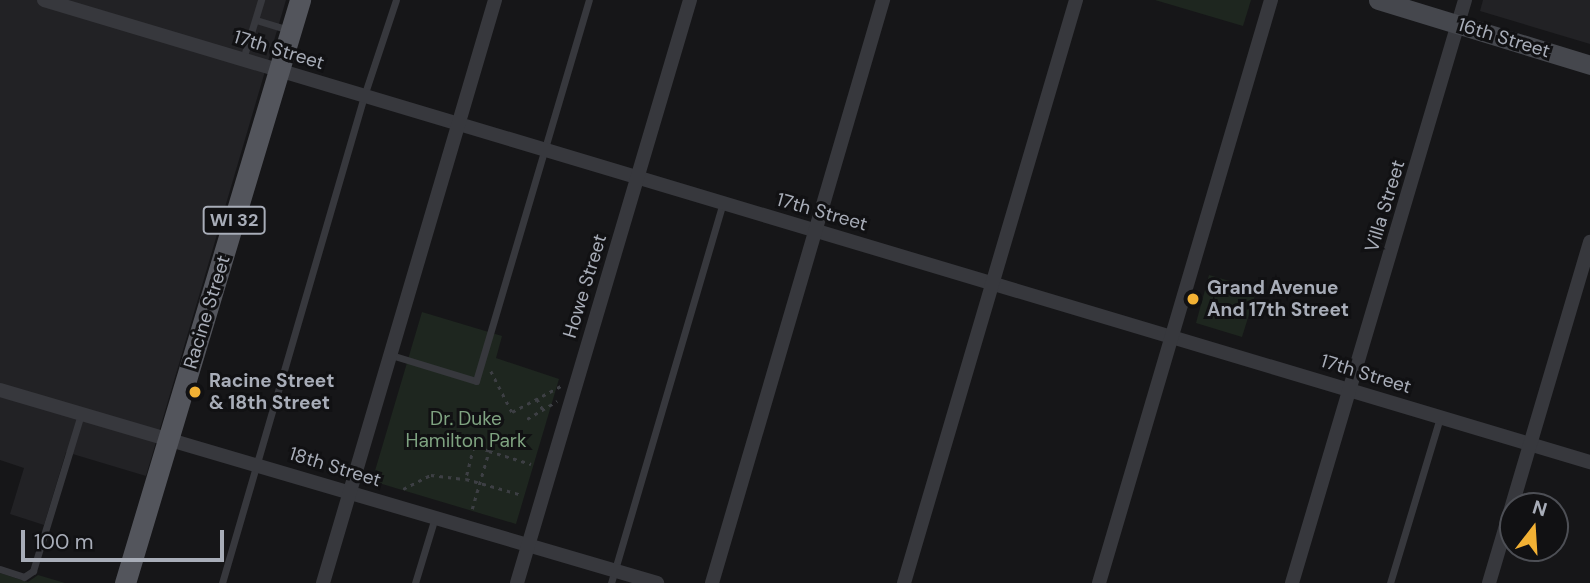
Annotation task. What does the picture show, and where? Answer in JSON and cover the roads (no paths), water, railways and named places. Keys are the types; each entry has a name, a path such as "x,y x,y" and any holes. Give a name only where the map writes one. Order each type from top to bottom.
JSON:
{"main road":[{"name":"Racine Street","path":"125,583 300,0"}],"street":[{"name":"17th Street","path":"44,0 1590,462"},
{"path":"323,583 495,0"},
{"name":"Howe Street","path":"517,583 690,0"},
{"path":"712,583 883,0"},
{"path":"904,583 1076,0"},
{"path":"1099,583 1271,0"},
{"name":"16th Street","path":"1378,0 1590,65"},
{"name":"Villa Street","path":"1292,583 1349,388 1399,231 1465,0"},
{"path":"1489,583 1590,242"},
{"name":"18th Street","path":"0,390 528,545 613,577 657,583"}],"lane":[{"path":"243,60 261,0"},
{"path":"222,583 364,96 396,0"},
{"path":"390,355 476,381 589,0"},
{"path":"256,20 290,31"},
{"path":"613,577 723,203"},
{"path":"0,569 24,577 33,571 81,414"},
{"path":"1390,583 1440,417"},
{"path":"415,583 435,517"}],"place":[{"name":"Grand Avenue And 17th Street","path":"1193,299"},
{"name":"Racine Street & 18th Street","path":"195,392"}],"park label":[{"name":"Dr. Duke Hamilton Park","path":"466,430"}]}
